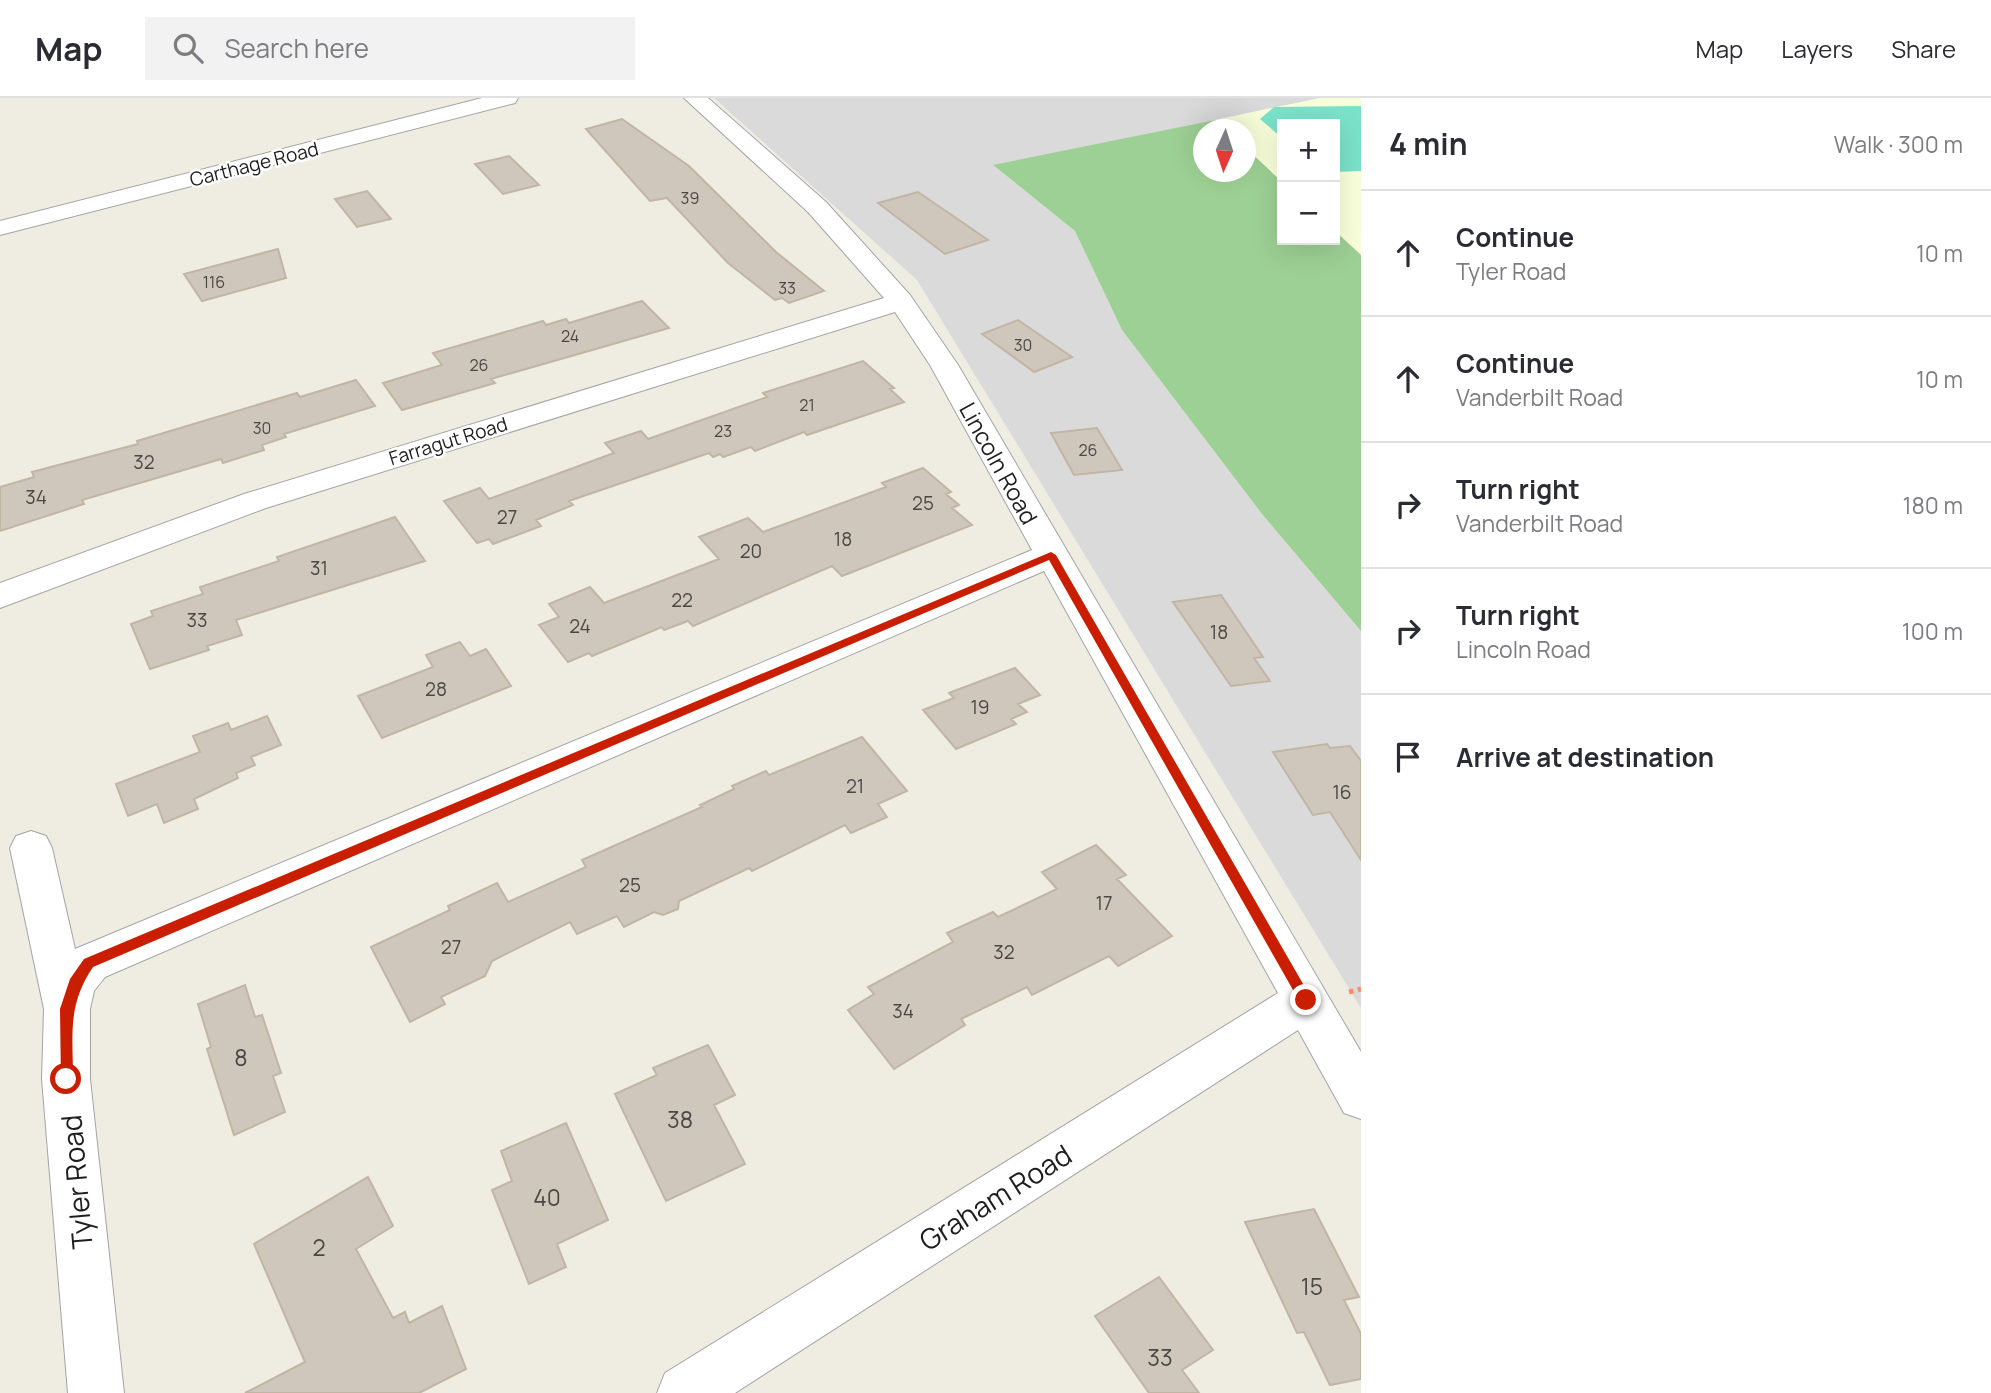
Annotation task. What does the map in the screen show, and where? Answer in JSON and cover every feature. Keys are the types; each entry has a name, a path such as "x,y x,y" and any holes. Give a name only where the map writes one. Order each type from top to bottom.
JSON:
{"street":[{"name":"Carthage Road","path":"0,228 507,98"},
{"name":"Lincoln Road","path":"695,98 817,207 901,301 944,365 1361,1097"},
{"name":"Farragut Road","path":"0,596 255,501 901,301"},
{"path":"67,1009 74,984 89,963 1051,555"},
{"name":"Tyler Road","path":"31,848 67,1009 66,1079 96,1393"},
{"name":"Graham Road","path":"685,1393 1306,1000"}],"shaded area":[{"path":"714,98 1320,98 1219,119 1193,119 1193,124 994,166 1075,231 1122,330 1262,514 1361,631 1361,1008 917,280"},
{"path":"1320,98 1361,98 1361,255 1340,236 1340,119 1277,119 1277,177 1256,157 1256,119 1220,119"}],"green space":[{"path":"1361,106 1361,171 1340,172 1340,119 1277,119 1277,134 1260,119 1274,107"},
{"path":"1193,124 1193,182 1256,182 1256,157 1277,177 1277,245 1340,245 1340,236 1361,255 1361,631 1262,514 1122,330 1075,231 993,165"}],"building":[{"path":"622,119 689,166 776,252 824,291 789,303 782,298 775,300 728,263 667,198 650,201 586,129"},
{"path":"509,156 539,185 503,194 475,164"},
{"path":"367,191 391,219 357,227 335,199"},
{"path":"918,192 988,240 945,254 878,203"},
{"path":"278,249 286,278 202,301 184,274"},
{"path":"642,301 669,328 491,379 495,383 402,410 383,383 442,365 433,353 543,321 546,325 566,319 569,323"},
{"path":"1018,320 1072,357 1034,372 982,334"},
{"path":"863,361 894,388 890,389 904,402 807,435 804,432 755,451 751,447 723,457 720,454 713,457 709,453 569,501 573,505 536,520 541,526 493,544 489,539 477,543 444,501 480,488 489,499 614,453 605,443 641,431 648,439 767,397 763,393"},
{"path":"356,380 375,406 284,434 286,437 262,445 264,450 223,463 221,459 82,500 84,504 0,531 0,487 34,477 32,472 138,444 137,441 297,393 300,397"},
{"path":"1097,428 1122,470 1074,475 1051,433"},
{"path":"923,468 951,492 946,494 959,505 952,508 972,525 842,576 832,566 693,626 688,621 664,630 662,627 592,656 589,653 568,662 539,625 559,617 549,604 590,587 604,603 719,559 699,537 748,518 763,532 886,487 882,483"},
{"path":"395,517 425,561 236,620 242,635 207,646 209,650 150,669 131,624 153,616 151,611 203,594 200,587 279,561 277,557"},
{"path":"1221,595 1263,657 1254,658 1270,681 1231,686 1173,602"},
{"path":"460,642 470,656 486,649 511,686 382,738 358,696 433,667 426,655"},
{"path":"1015,668 1040,695 1018,704 1027,712 1011,719 1016,724 956,749 923,710 954,698 949,693"},
{"path":"267,716 281,745 251,757 255,765 236,773 238,778 194,799 198,809 164,823 157,804 128,816 116,784 200,752 193,736 228,723 231,730"},
{"path":"862,737 907,791 878,804 887,817 851,833 845,825 752,871 749,868 679,901 678,909 663,915 654,912 624,927 617,916 577,934 570,922 492,961 485,976 441,997 445,1004 410,1022 371,947 450,910 448,906 497,883 508,902 586,867 582,860 702,807 700,805 734,789 732,786 766,771 769,775"},
{"path":"1327,744 1330,748 1350,746 1361,761 1361,860 1330,812 1313,815 1273,752"},
{"path":"1096,845 1126,875 1117,879 1172,936 1118,966 1109,956 1032,995 1027,987 961,1019 965,1025 894,1069 848,1010 874,994 868,987 953,942 947,933 993,912 998,917 1057,889 1042,872"},
{"path":"245,985 255,1017 262,1015 281,1073 273,1076 285,1112 234,1135 207,1049 211,1047 198,1004"},
{"path":"708,1045 735,1095 714,1105 745,1164 666,1201 615,1094 657,1075 653,1068"},
{"path":"566,1123 608,1220 557,1244 566,1267 529,1284 492,1190 512,1181 501,1151"},
{"path":"368,1177 393,1226 356,1249 393,1318 405,1312 409,1323 442,1306 466,1369 419,1393 245,1393 305,1362 254,1244"},
{"path":"1314,1209 1359,1297 1344,1300 1361,1334 1361,1379 1330,1385 1304,1332 1297,1333 1245,1222"},
{"path":"1159,1277 1213,1350 1182,1370 1199,1393 1149,1393 1095,1316"}],"route":[{"path":"66,1079 67,1009 74,984 89,963 835,649 1051,555 1306,1000"}]}
